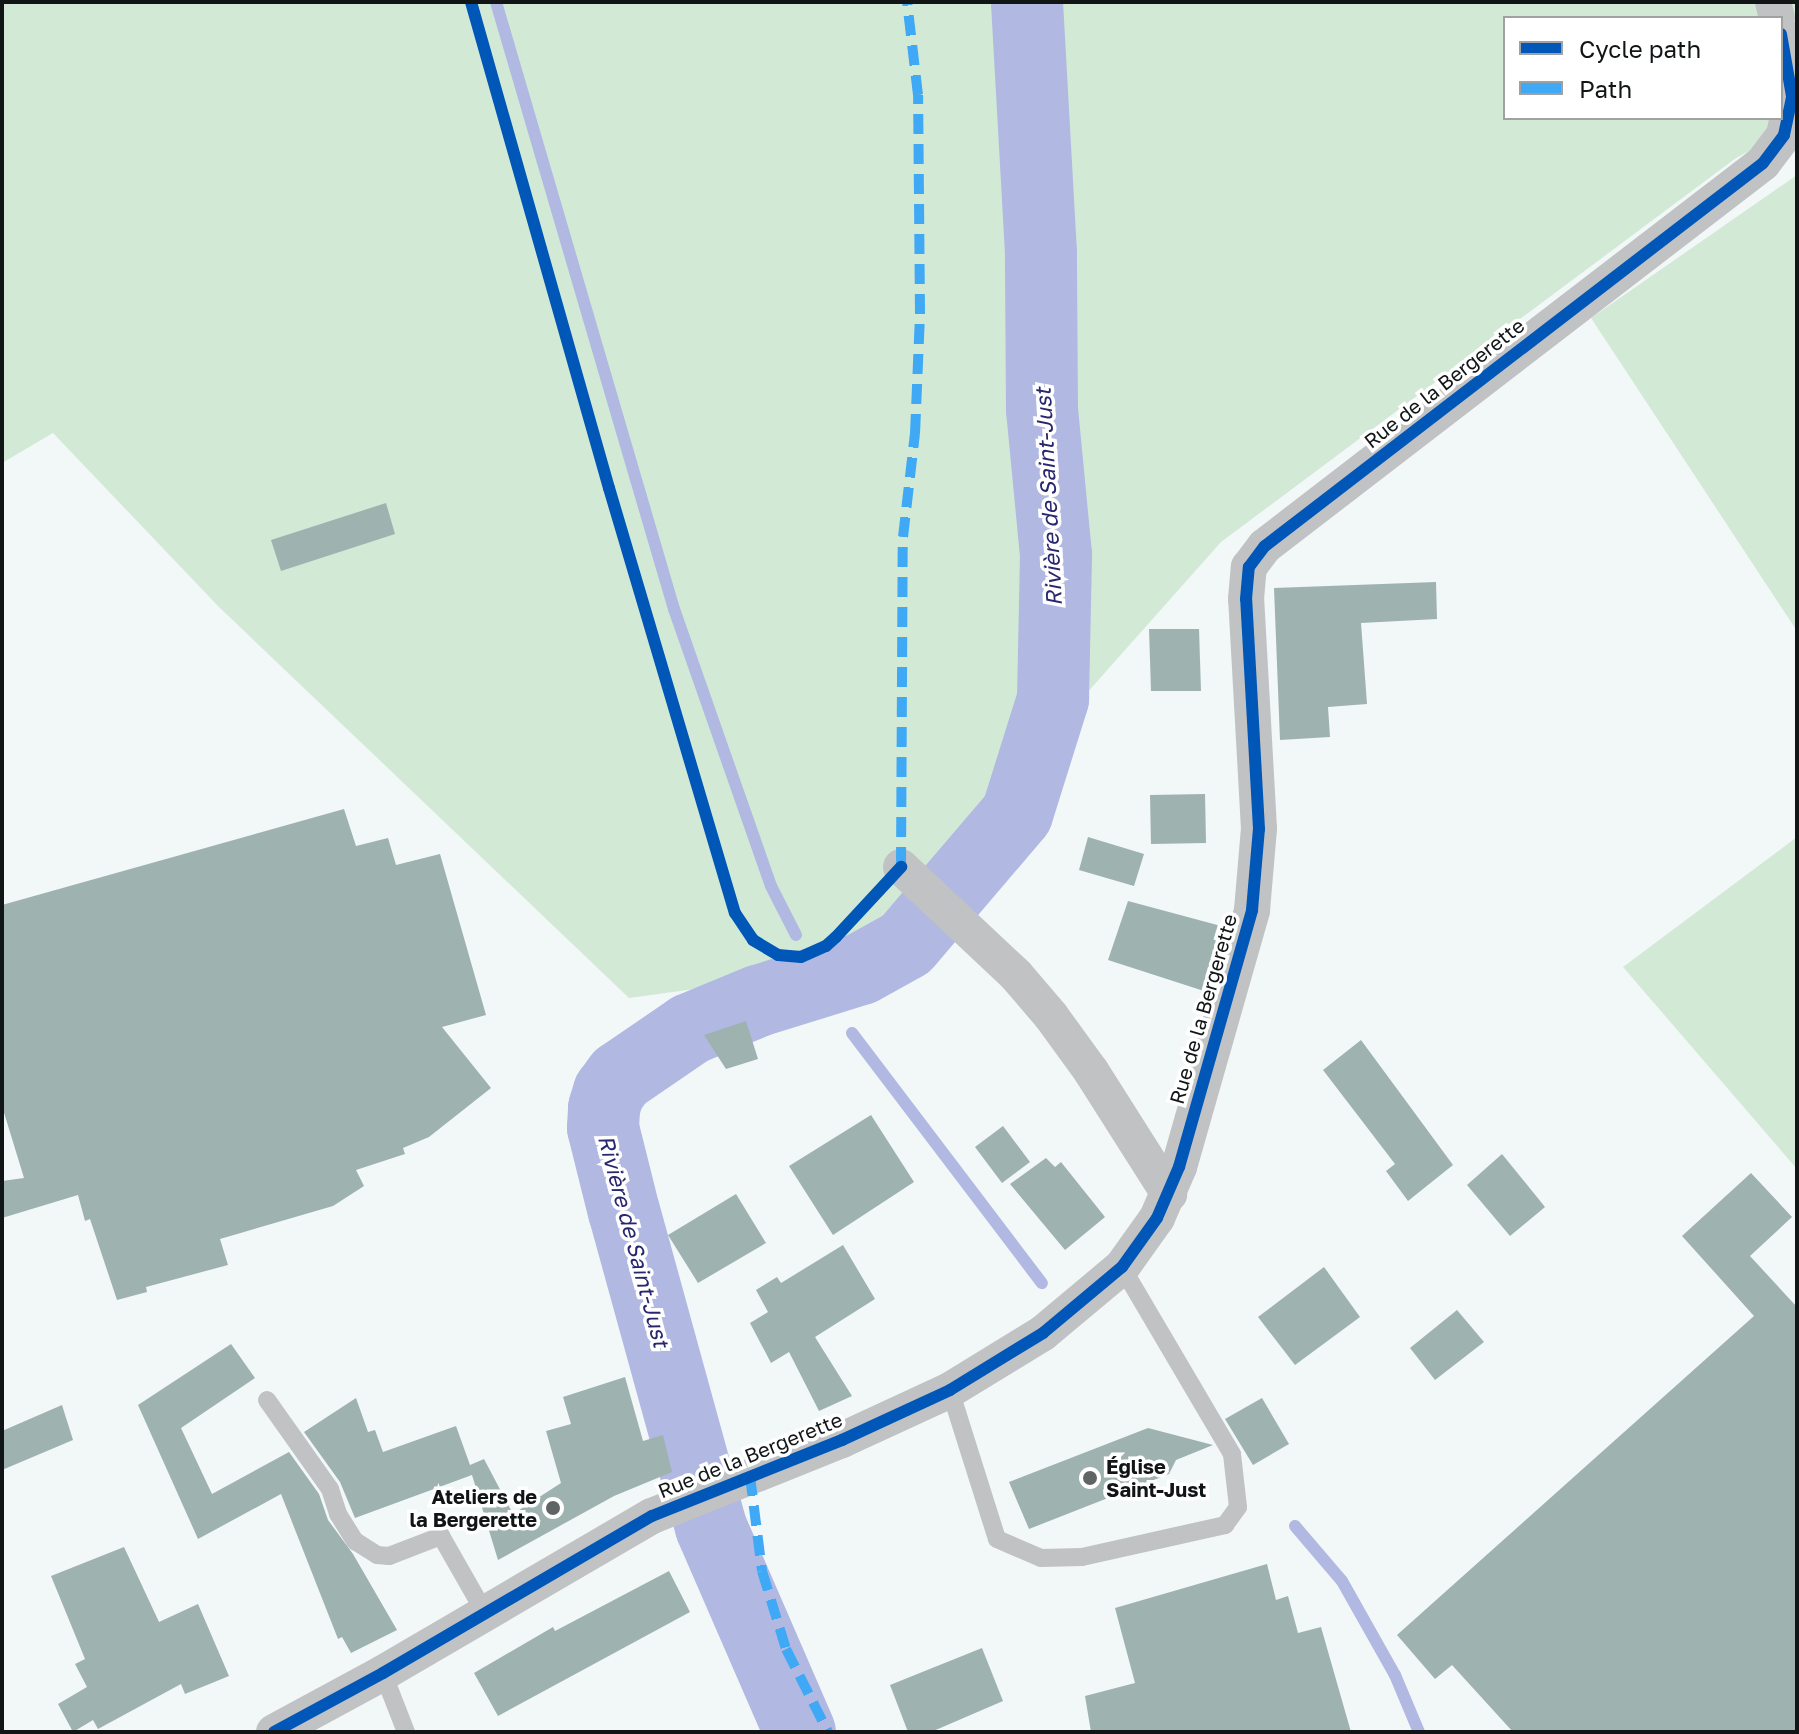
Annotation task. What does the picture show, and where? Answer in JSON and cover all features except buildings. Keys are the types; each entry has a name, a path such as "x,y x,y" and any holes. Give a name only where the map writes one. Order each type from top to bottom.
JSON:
{"street":[{"name":"Rue de la Bergerette","path":"274,1732 673,1506 842,1440 950,1390 1043,1333 1122,1267 1157,1218 1169,1194 1252,910 1259,861 1246,599 1249,567 1265,546 1763,163 1784,135 1791,107 1791,76 1783,42"},
{"path":"914,878 1016,975 1051,1016 1091,1071 1169,1194"}],"lane":[{"path":"950,1390 997,1539 1041,1558 1082,1557 1225,1525 1238,1507 1232,1454 1122,1267"},
{"path":"267,1400 330,1489 338,1514 355,1541 377,1555 389,1556 441,1536 485,1613"},
{"path":"383,1673 406,1732"}],"green space":[{"path":"2,2 1797,2 1797,126 1736,158 1221,542 878,928 796,975 629,998 219,607 53,433 2,463"},
{"path":"1797,175 1797,631 1591,318"},
{"path":"1797,837 1797,1169 1623,967"}],"waterway":[{"path":"496,2 674,609 771,886 796,935"},
{"name":"Rivière de Saint-Just","path":"800,1732 711,1527 624,1212 603,1128 604,1108 609,1092 620,1077 690,1029 758,1001 861,969 906,944 1017,814 1053,699 1056,555 1042,410 1041,253 1027,2"},
{"path":"852,1033 1042,1283"},
{"path":"1295,1526 1342,1581 1395,1675 1419,1732"}],"marked path":[{"path":"897,871 901,867 903,537 915,434 920,314 918,95 907,2"},
{"path":"750,1476 762,1571 786,1649 828,1732"}],"cycle path":[{"path":"471,2 609,488 735,913 753,940 778,955 801,957 826,946 901,867"},
{"path":"274,1732 383,1673 652,1516 842,1440 950,1390 1043,1333 1122,1267 1157,1218 1179,1167 1252,910 1259,829 1246,599 1249,567 1265,546 1763,163 1784,135 1792,96 1783,45"}],"place":[{"name":"Église Saint-Just","path":"1090,1478"},
{"name":"Ateliers de la Bergerette","path":"553,1508"}]}
